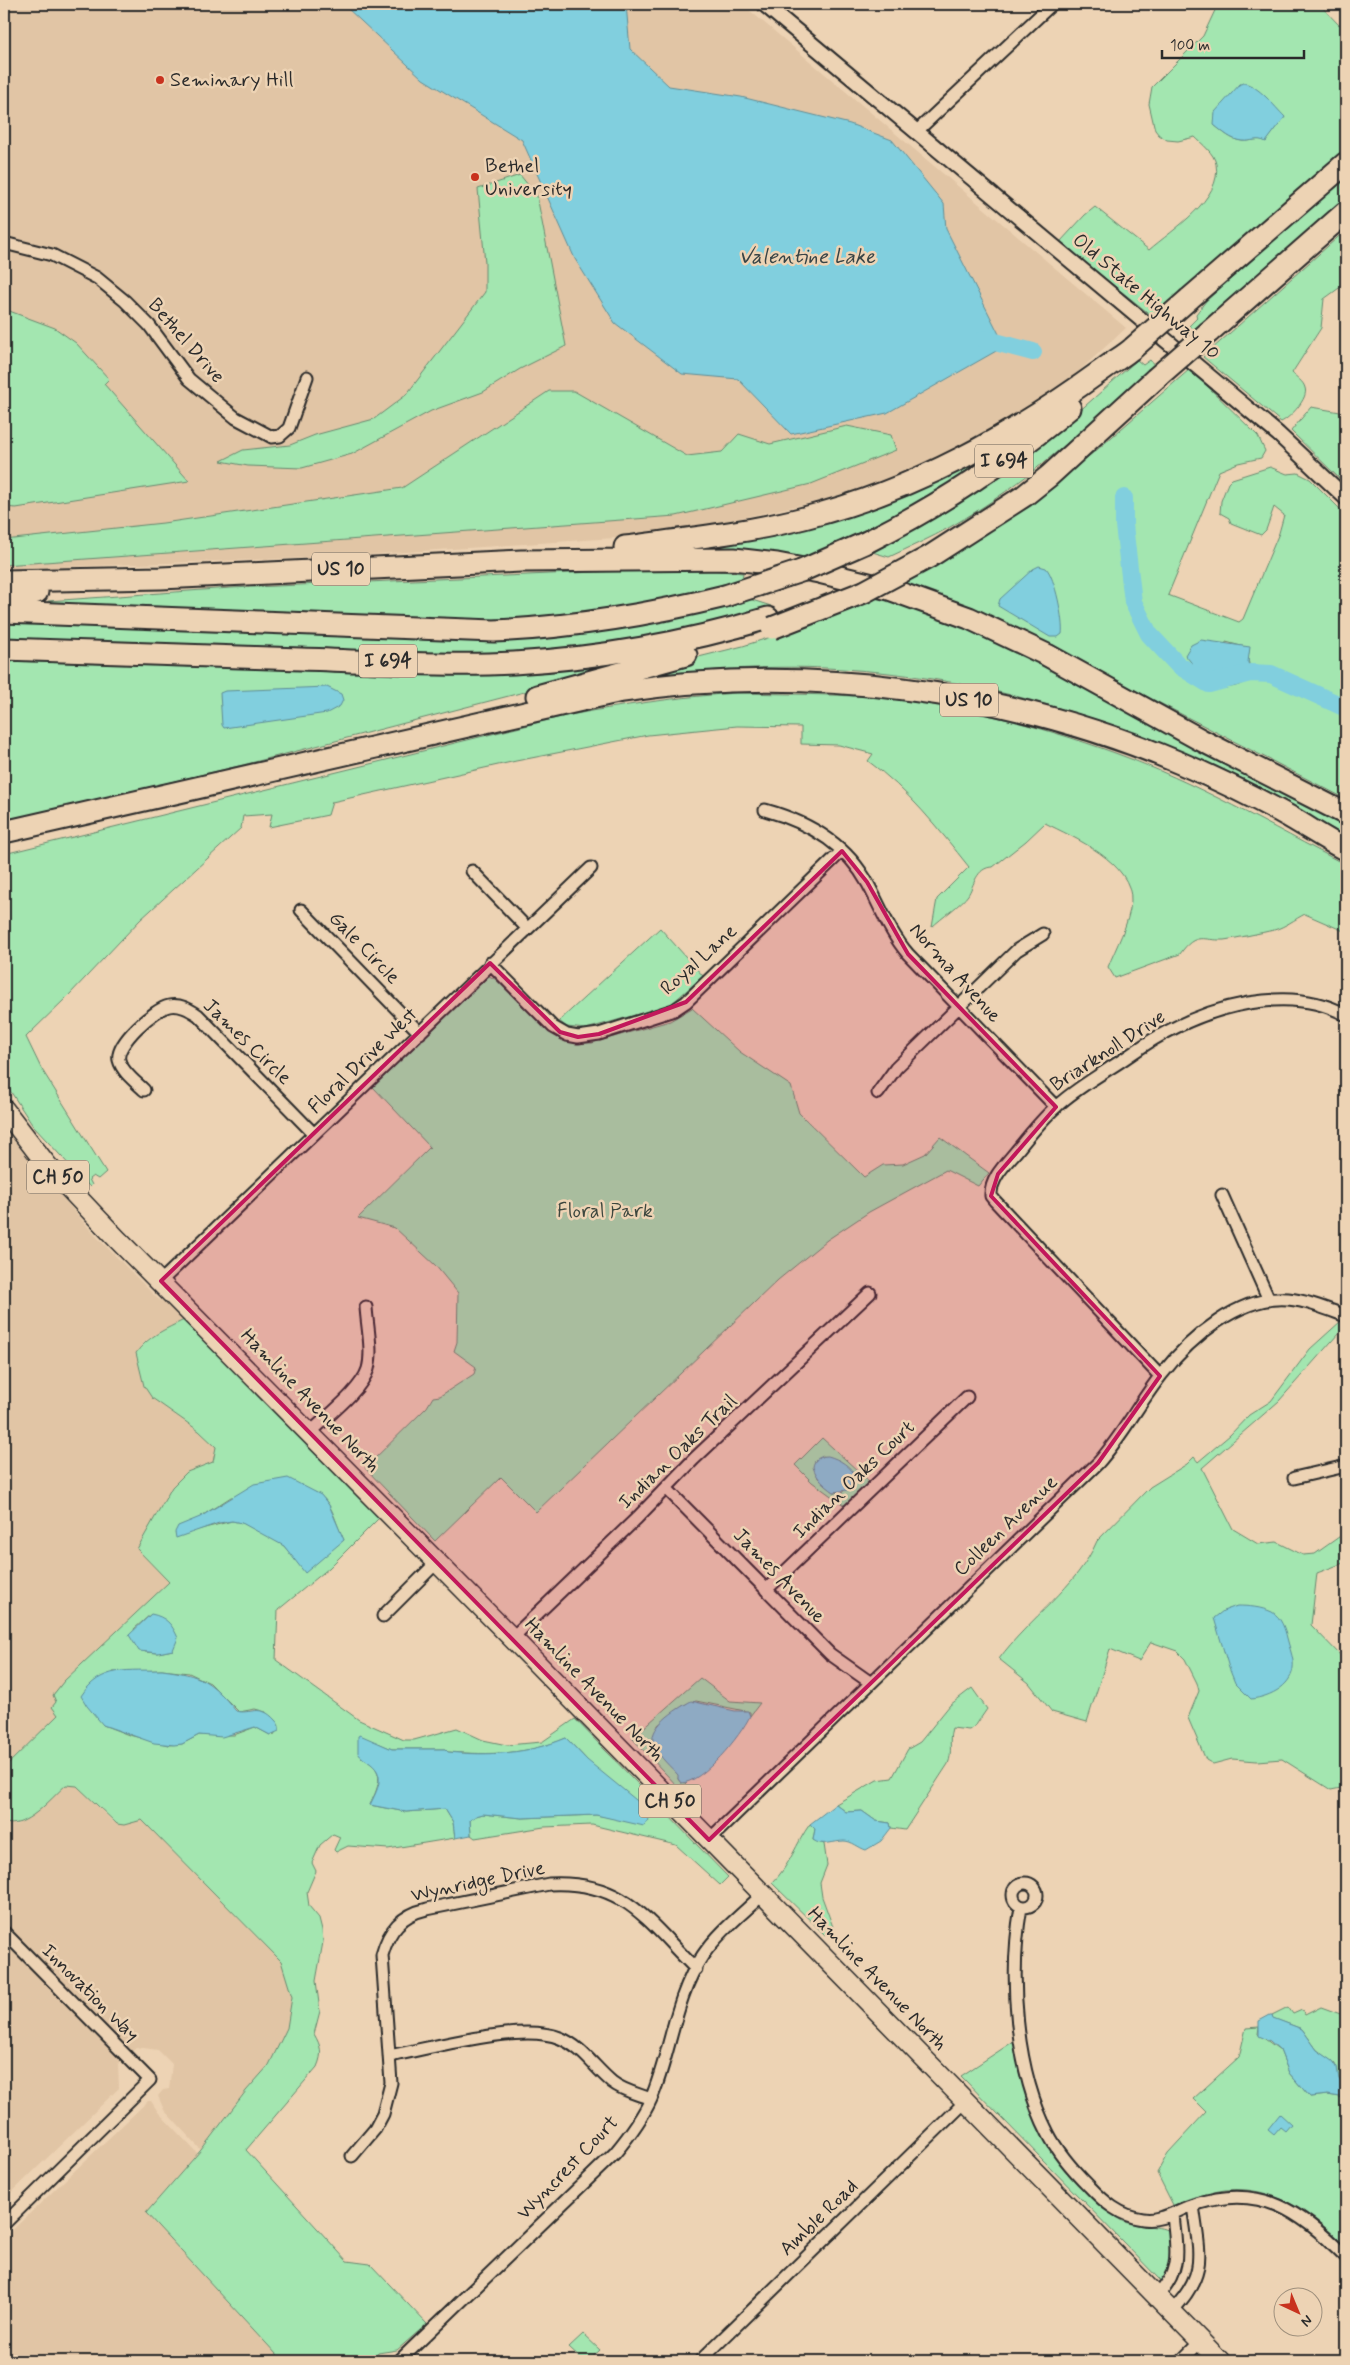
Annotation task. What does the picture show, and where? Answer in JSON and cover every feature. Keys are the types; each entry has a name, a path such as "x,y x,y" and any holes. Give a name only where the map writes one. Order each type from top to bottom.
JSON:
{"highway":[{"name":"I 694","path":"4,612 494,631 550,628 631,617 725,596 801,571 867,542 930,509 1005,460 1077,403 1109,374 1128,352 1346,163"},
{"path":"278,770 629,669 692,653 770,623 864,592 1024,496 1055,471 1155,379 1346,212"},
{"path":"521,561 726,534 804,518 866,499 938,470 999,439 1065,398 1128,352"},
{"name":"US 10","path":"4,596 162,578 521,561 734,559 819,572 889,589 953,612 1008,636 1201,740 1346,814"},
{"path":"4,581 162,578"},
{"name":"I 694","path":"4,649 417,662 512,663 579,658 661,646 770,623"},
{"name":"US 10","path":"4,832 564,703 660,685 754,681 862,685 916,691 988,703 1075,725 1127,742 1211,776 1260,801 1346,850"},
{"path":"4,837 65,818"}],"main road":[{"name":"Hamline Avenue North","path":"4,1109 47,1165 1220,2361"}],"street":[{"name":"Old State Highway 10","path":"764,4 1278,434 1346,498"},
{"path":"917,131 1052,4"},
{"name":"Bethel Drive","path":"4,243 52,255 97,278 112,289 142,318 188,379 236,418 272,437 280,436 289,428 307,377"},
{"name":"Norma Avenue","path":"765,810 799,820 816,829 842,851 867,882 898,942 1056,1107"},
{"name":"Royal Lane","path":"490,963 560,1032 578,1037 599,1034 674,1010 686,1002 842,851"},
{"name":"Floral Drive West","path":"161,1281 591,868"},
{"path":"472,871 527,928"},
{"name":"Gale Circle","path":"301,910 420,1032"},
{"path":"878,1093 896,1068 1017,950 1043,934"},
{"name":"Briarknoll Drive","path":"1160,1376 992,1196 991,1188 998,1174 1032,1132 1056,1107 1154,1039 1198,1018 1242,1005 1282,1000 1320,1004 1346,1016"},
{"name":"James Circle","path":"144,1090 123,1068 119,1059 120,1048 156,1011 170,1006 182,1006 198,1015 314,1134"},
{"path":"1222,1195 1269,1300"},
{"name":"Indian Oaks Trail","path":"512,1638 721,1433 870,1292"},
{"name":"Colleen Avenue","path":"708,1840 1098,1463 1118,1439 1160,1376 1181,1353 1224,1317 1250,1304 1287,1299 1306,1302 1346,1316"},
{"path":"310,1433 356,1387 368,1370 370,1359 366,1307"},
{"name":"Indian Oaks Court","path":"766,1590 967,1397"},
{"path":"1294,1478 1346,1466"},
{"name":"James Avenue","path":"666,1488 830,1654 871,1683"},
{"path":"383,1616 437,1562"},
{"name":"Wynridge Drive","path":"352,2156 375,2129 384,2114 391,2083 382,1955 392,1929 399,1922 417,1911 549,1884 574,1884 598,1887 626,1902 696,1969"},
{"name":"Wyncrest Court","path":"398,2361 615,2153 631,2133 651,2099 685,1991 696,1969 716,1939 762,1894"},
{"path":"1021,1907 1015,1968 1018,2018 1031,2092 1047,2132 1070,2167 1114,2209 1141,2219 1152,2220 1221,2198 1240,2196 1268,2201 1290,2210 1310,2224 1346,2257"},
{"name":"Innovation Way","path":"4,1932 150,2080 4,2224"},
{"path":"390,2056 505,2034 533,2032 560,2038 585,2054 613,2082 651,2099"},
{"name":"Amble Road","path":"703,2360 965,2102"},
{"path":"1156,2296 1167,2285 1174,2272 1183,2210"},
{"path":"1171,2312 1186,2296 1196,2280 1200,2260 1183,2210"},
{"path":"1180,2361 1201,2341"}],"highlighted area":[{"path":"842,851 867,882 908,954 1056,1107 998,1174 991,1196 1160,1376 1098,1463 709,1840 161,1281 490,963 560,1032 578,1037 599,1034 686,1002"}],"shaded area":[{"name":"Bethel University","path":"4,4 742,4 1126,328 1067,382 1013,421 958,449 885,480 823,500 686,530 615,538 333,557 4,569"},
{"path":"4,1127 21,1150 95,1235 158,1299 168,1303 184,1320 152,1336 143,1343 136,1353 144,1386 152,1398 199,1431 216,1447 216,1455 213,1462 187,1472 172,1487 137,1549 169,1582 56,1702 58,1715 4,1768"},
{"path":"66,1785 77,1786 113,1822 124,1825 142,1820 281,1961 292,1997 287,2028 269,2066 246,2091 201,2150 164,2110 158,2096 163,2090 169,2089 172,2064 158,2050 136,2047 118,2064 119,2088 4,2200 4,1822 17,1825"},
{"path":"148,2101 151,2101 158,2112 198,2154 146,2213 277,2355 271,2361 4,2361 4,2238"}],"green space":[{"path":"1218,4 1319,4 1339,25 1346,18 1346,150 1152,316 1060,242 1095,207 1149,250 1194,213 1204,201 1212,189 1216,177 1216,164 1213,156 1195,137 1178,141 1167,140 1159,135 1155,130 1149,104 1152,87 1203,36","holes":["1285,117 1266,141 1260,139 1246,141 1234,139 1214,125"]},
{"path":"520,175 537,196 566,346 520,369 483,392 431,411 352,454 302,468 248,466 221,461 243,450 290,445 315,435 374,419 406,395 485,292 485,263 478,189"},
{"path":"1346,177 1346,201 1195,331 1189,326 1197,318 1196,314 1206,301"},
{"path":"1346,230 1346,283 1324,299 1321,328 1292,373 1304,386 1304,397 1294,412 1281,422 1203,357"},
{"path":"4,309 55,328 76,343 109,379 104,384 189,481 16,508 4,507"},
{"path":"1137,360 1143,365 1150,360 1155,366 1057,452 1005,492 950,527 889,557 869,551 1059,429"},
{"path":"1190,369 1258,436 1265,451 1261,458 1238,463 1219,471 1168,595 1239,622 1243,619 1279,533 1284,515 1274,507 1266,530 1261,535 1231,523 1229,518 1220,513 1221,501 1228,483 1232,479 1270,467 1287,474 1298,473 1310,479 1346,515 1346,799 985,613 899,582 1026,505 1098,449","holes":["1226,642 1245,647 1250,668 1227,688 1221,687"]},
{"path":"549,391 574,391 687,456 722,452 739,434 770,444 847,426 891,435 896,450 811,484 676,516 4,565 4,540 163,523 402,488"},
{"path":"1311,407 1346,413 1346,485 1291,431"},
{"path":"1000,446 1002,450 967,474 902,513 803,558 691,549"},
{"path":"687,568 743,573 742,580 604,611 567,616 511,619 455,620 48,604 48,601 231,588"},
{"path":"874,594 950,621 1002,643 1346,820 1346,836 1200,759 1138,734 1055,707 971,686 929,678 843,669 791,667 739,669 636,678 634,673 743,646 777,635"},
{"path":"749,599 771,606 724,622 575,651 459,656 4,640 4,622 547,637 616,629"},
{"path":"4,661 477,674 538,673 631,661 632,664 243,765 4,821"},
{"path":"736,693 855,696 934,704 1056,733 1115,753 1174,777 1232,805 1346,865 1346,932 1305,914 1274,930 1224,940 1195,940 1180,954 1115,978 1108,967 1128,919 1131,902 1129,888 1123,875 1100,853 1045,823 993,867 979,873 965,898 932,927 937,899 969,867 909,797 883,772 868,761 873,754 839,745 801,744 801,727 737,726 648,735 516,761 332,802 328,815 269,827 272,814 243,816 241,828 140,920 26,1037 41,1068 106,1172 98,1179 93,1176 89,1179 92,1185 90,1187 33,1126 9,1089 4,1089 4,854 565,716 650,702"},
{"path":"660,928 703,976 670,1005 586,1029 567,1027 559,1021"},
{"name":"Floral Park","path":"489,976 495,979 549,1032 574,1043 592,1043 670,1021 692,1008 740,1052 791,1086 799,1113 864,1177 883,1165 903,1164 925,1154 940,1137 989,1173 978,1186 946,1170 869,1212 827,1240 778,1280 536,1512 501,1477 435,1541 365,1468 427,1407 433,1397 440,1396 474,1374 476,1367 454,1351 457,1342 458,1293 435,1265 395,1228 358,1218 430,1147 373,1087"},
{"path":"184,1320 379,1518 329,1568 278,1610 276,1660 359,1720 404,1740 414,1740 457,1728 483,1740 507,1745 542,1742 575,1719 728,1877 720,1885 676,1845 592,1825 544,1827 475,1838 471,1835 470,1820 483,1814 522,1818 596,1815 614,1818 587,1760 566,1738 523,1751 494,1753 448,1752 445,1749 392,1749 380,1744 361,1757 374,1767 379,1778 370,1805 406,1812 445,1809 453,1822 455,1838 388,1849 348,1846 336,1852 334,1850 340,1837 333,1834 320,1845 312,1863 316,1871 307,1892 309,1906 319,1918 322,1930 323,1942 316,1981 320,2011 314,2034 320,2046 321,2054 317,2067 246,2150 347,2261 370,2264 427,2324 397,2350 378,2353 374,2361 271,2361 277,2355 146,2213 201,2150 246,2091 269,2065 287,2028 292,1997 281,1961 142,1820 124,1825 117,1824 77,1786 66,1785 37,1812 20,1822 12,1824 4,1822 4,1768 58,1715 52,1707 56,1702 53,1695 64,1681 169,1582 137,1549 172,1487 187,1472 213,1462 216,1447 199,1431 152,1398 144,1386 136,1353 152,1337","holes":["314,1492 320,1495 329,1506 344,1540 301,1566 284,1546 243,1523 232,1521 189,1532 200,1517 231,1497","151,1614 173,1650 158,1653 145,1652 134,1629","162,1670 189,1673 210,1683 239,1712 255,1709 266,1712 275,1734 270,1735 255,1727 234,1735 199,1735 182,1744 168,1745 129,1735 103,1725 113,1672"]},
{"path":"1341,1321 1346,1323 1346,1325 1279,1401 1202,1468 1233,1529 1258,1544 1277,1542 1303,1555 1315,1554 1346,1532 1346,1562 1317,1573 1311,1625 1346,1661 1346,1787 1331,1790 1282,1759 1257,1761 1232,1759 1213,1764 1206,1760 1188,1718 1199,1691 1197,1683 1185,1659 1177,1651 1151,1642 1139,1661 1110,1649 1087,1722 1052,1712 1029,1683 999,1659 1078,1573 1097,1541 1150,1487 1187,1464 1194,1457 1198,1462 1230,1435 1249,1415 1271,1401 1310,1349"},
{"path":"822,1438 870,1482 845,1506 812,1482 795,1465","holes":["823,1456 840,1461 855,1474 842,1493 834,1492 818,1478 815,1461"]},
{"path":"700,1678 730,1701 760,1703 750,1716 750,1712 696,1701 684,1705 658,1725 654,1747 679,1775 678,1779 681,1783 687,1782 680,1789 632,1738"},
{"path":"972,1688 987,1709 976,1725 969,1730 952,1728 948,1764 905,1830 891,1828 890,1823 876,1821 862,1811 846,1812 836,1804 877,1780 892,1778 908,1749 920,1742 950,1705"},
{"path":"810,1824 815,1829 813,1840 824,1844 827,1865 820,1883 822,1897 833,1927 825,1935 772,1883 784,1869"},
{"path":"1288,2007 1293,2014 1302,2010 1305,2015 1321,2007 1346,2016 1346,2088 1339,2079 1336,2064 1317,2050 1302,2029 1272,2018 1272,2015"},
{"path":"1259,2027 1258,2034 1280,2050 1289,2073 1310,2097 1328,2095 1346,2098 1346,2247 1307,2213 1292,2204 1260,2192 1243,2190 1218,2191 1199,2197 1175,2209 1157,2173 1168,2153 1206,2112 1193,2099 1239,2057 1246,2028"},
{"path":"1014,2041 1023,2083 1036,2120 1044,2137 1067,2170 1096,2202 1116,2218 1128,2223 1161,2228 1169,2232 1172,2266 1162,2282 961,2076"},
{"path":"583,2334 600,2350 588,2361 584,2361 569,2347"}],"water":[{"name":"Valentine Lake","path":"340,4 626,4 630,49 669,86 741,97 850,124 892,140 944,204 946,229 1005,346 887,413 791,434 738,379 682,374 615,323 575,259 522,140 423,79 346,7"},
{"path":"1244,83 1261,92 1285,117 1266,142 1234,139 1214,125 1215,112 1240,84"},
{"path":"1039,566 1046,568 1056,590 1062,628 1062,634 1058,637 1050,637 998,606 1000,599 1033,569"},
{"path":"1201,640 1250,647 1248,662 1251,677 1242,684 1213,688 1185,655 1191,645"},
{"path":"327,687 341,694 343,700 340,706 327,713 224,728 222,725 220,693 225,691"},
{"path":"828,1456 844,1464 854,1473 856,1477 847,1490 834,1492 817,1475 813,1467 816,1460 820,1457"},
{"path":"288,1478 321,1495 329,1505 344,1540 305,1573 284,1546 242,1523 232,1521 219,1523 176,1538 175,1532 178,1526 200,1517 254,1484"},
{"path":"1237,1606 1268,1610 1275,1614 1284,1627 1292,1656 1293,1669 1286,1683 1266,1696 1251,1699 1235,1683 1229,1668 1214,1618 1223,1611"},
{"path":"151,1614 165,1619 173,1629 178,1638 173,1650 158,1653 139,1651 129,1635"},
{"path":"127,1670 162,1670 187,1674 204,1681 219,1692 236,1711 265,1712 277,1722 279,1731 270,1735 255,1727 222,1737 199,1735 182,1744 154,1743 103,1725 81,1696 97,1679 107,1674"},
{"path":"691,1701 735,1711 748,1711 750,1716 730,1746 710,1767 690,1781 681,1783 678,1775 657,1751 653,1740 658,1726 671,1714"},
{"path":"360,1735 392,1749 445,1749 448,1752 478,1754 523,1751 566,1738 587,1760 641,1804 649,1820 644,1826 596,1815 522,1818 483,1814 470,1820 471,1835 455,1838 453,1822 445,1809 406,1812 370,1805 379,1783 379,1778 376,1769 358,1753 358,1736"},
{"path":"836,1804 846,1812 862,1811 876,1821 890,1823 891,1828 881,1841 866,1850 847,1841 820,1843 813,1840 815,1829 810,1824"},
{"path":"1270,2015 1273,2018 1302,2029 1317,2050 1333,2061 1337,2067 1339,2079 1346,2088 1346,2098 1328,2095 1310,2097 1289,2073 1280,2050 1270,2041 1259,2036 1259,2021"},
{"path":"1280,2114 1291,2124 1285,2131 1280,2127 1274,2134 1268,2129"}],"waterway":[{"path":"984,339 1033,352"},
{"path":"1124,498 1124,525 1133,602 1149,634 1178,665 1209,684 1250,673 1271,674 1346,708"}],"place":[{"name":"Seminary Hill","path":"160,80"},
{"name":"Bethel University","path":"475,177"}]}
